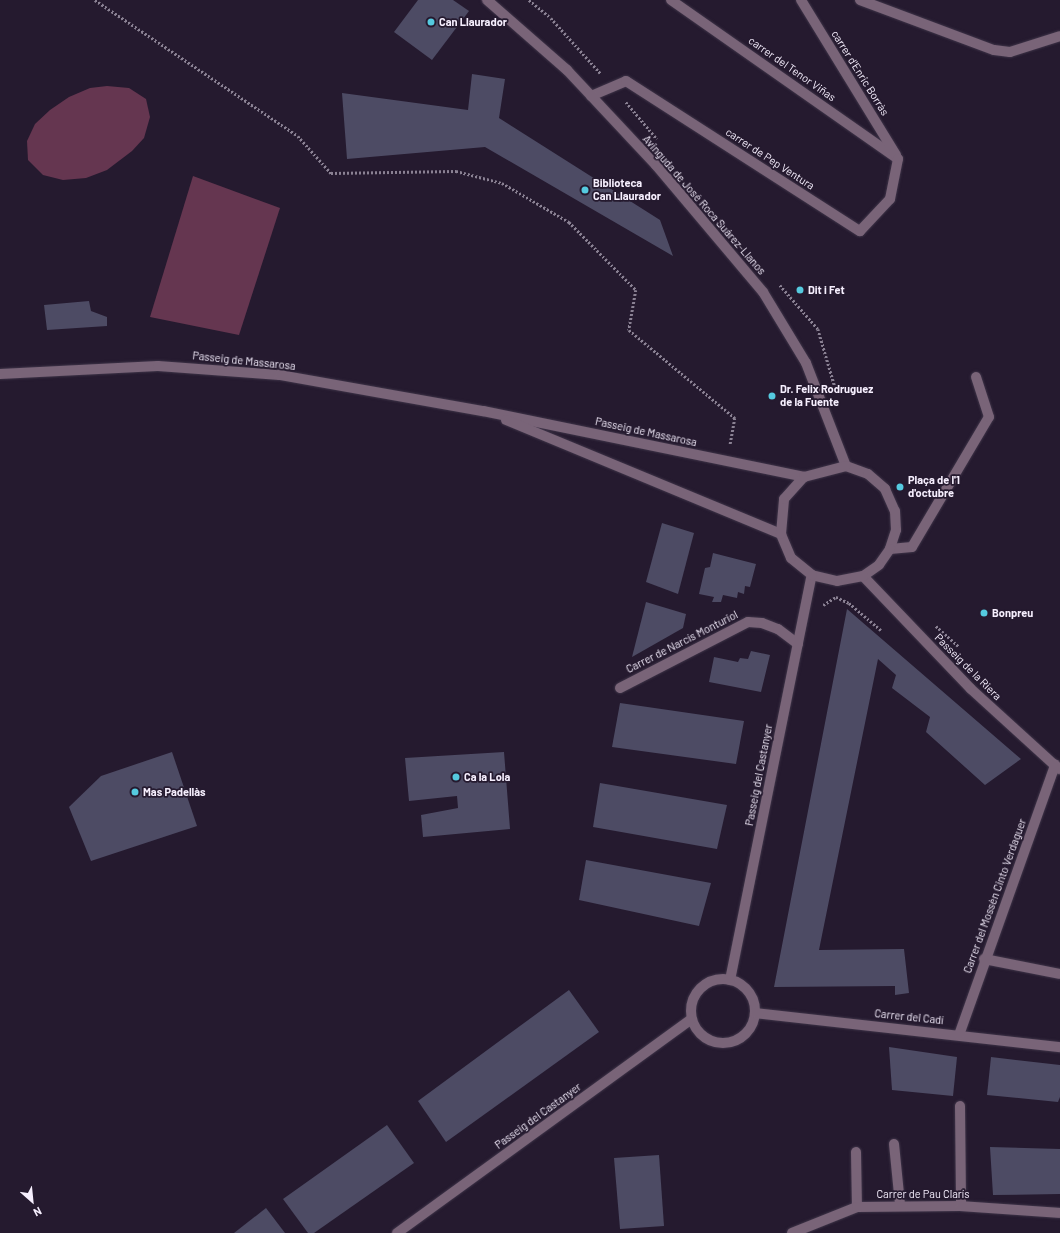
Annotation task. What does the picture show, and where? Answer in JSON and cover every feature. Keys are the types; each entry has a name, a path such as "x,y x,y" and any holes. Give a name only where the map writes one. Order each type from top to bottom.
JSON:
{"street":[{"name":"Avinguda de José Roca Suárez-Llanos","path":"487,0 567,70 656,165 763,292 806,363 846,466"},
{"name":"carrer del Tenor Viñas","path":"671,0 898,159"},
{"name":"carrer d'Enric Borràs","path":"801,0 898,159"},
{"path":"860,0 994,50 1010,52 1060,36"},
{"name":"carrer de Pep Ventura","path":"591,96 626,81 860,231 890,200 898,159"},
{"name":"Passeig de Massarosa","path":"0,374 158,366 280,375 483,411 804,477"},
{"path":"890,549 912,547 989,417 976,377"},
{"name":"Passeig de Massarosa","path":"483,411 781,534"},
{"path":"846,466 868,474 885,489 895,511 896,530 890,549 879,565 863,576 837,582 812,575 791,558 781,534 784,499 804,477 846,466"},
{"name":"Passeig del Castanyer","path":"730,980 812,575"},
{"name":"Passeig de la Riera","path":"863,576 971,689 1057,768"},
{"name":"Carrer de Narcís Monturiol","path":"620,688 748,622 762,623 778,629 798,644"},
{"name":"Carrer del Mossèn Cinto Verdaguer","path":"959,1035 984,959 1057,768"},
{"path":"984,959 1060,974"},
{"path":"730,980 749,992 755,1013 746,1033 726,1043 705,1037 692,1019 694,1000 700,989 711,982 730,980"},
{"name":"Carrer del Cadí","path":"755,1013 1060,1047"},
{"name":"Passeig del Castanyer","path":"397,1233 692,1019"},
{"path":"960,1106 961,1206"},
{"path":"894,1144 900,1204"},
{"path":"856,1152 857,1207"},
{"name":"Carrer de Pau Clarís","path":"792,1233 857,1207 900,1204 961,1206 1060,1213"}],"path":[{"path":"95,0 298,136 331,173 456,171 502,183 569,222 636,290 629,330 735,418 726,461"},
{"path":"821,612 824,605 836,597 849,603 881,630"}],"shaded area":[{"path":"107,86 129,88 146,99 150,117 144,138 132,151 107,170 86,178 63,180 43,175 28,160 27,141 35,124 50,110 69,97 90,88"},
{"path":"193,176 280,208 239,335 150,317"}],"building":[{"name":"Can Llaurador","path":"418,0 453,0 469,11 432,60 394,32"},
{"name":"Biblioteca Can Llaurador","path":"472,74 505,79 499,118 660,220 673,256 485,147 347,159 342,93 468,110"},
{"path":"89,301 91,311 107,317 107,326 47,330 44,305"},
{"path":"662,523 694,533 678,594 646,582"},
{"path":"713,553 756,564 750,587 745,586 744,594 738,592 737,598 723,595 721,602 712,602 714,597 699,594 705,568 710,567"},
{"path":"646,602 686,614 683,628 632,657"},
{"path":"847,609 1021,759 985,785 926,732 930,717 892,688 896,675 878,659 819,950 904,949 909,993 895,995 895,986 774,987"},
{"path":"751,651 770,655 761,692 709,682 714,657 738,662 740,658 748,659"},
{"path":"620,703 744,721 736,764 612,747"},
{"name":"Mas Padellàs","path":"172,752 197,826 91,861 69,807 101,776"},
{"name":"Ca la Lola","path":"504,752 510,829 423,837 421,815 458,808 457,796 409,801 405,758"},
{"path":"600,783 727,805 717,849 593,827"},
{"path":"586,860 711,883 699,926 579,900"},
{"path":"569,990 599,1032 446,1142 418,1101"},
{"path":"889,1047 957,1057 953,1096 892,1090"},
{"path":"991,1057 1060,1065 1060,1097 1058,1102 987,1095"},
{"path":"387,1125 414,1163 314,1233 308,1233 283,1199"},
{"path":"990,1147 1060,1149 1060,1194 993,1195"},
{"path":"659,1155 664,1226 620,1229 614,1158"},
{"path":"266,1208 285,1233 234,1233"}],"place":[{"name":"Can Llaurador","path":"431,22"},
{"name":"Biblioteca Can Llaurador","path":"585,190"},
{"name":"Dit i Fet","path":"800,290"},
{"name":"Dr. Felix Rodruguez de la Fuente","path":"772,396"},
{"name":"Plaça de l'1 d'octubre","path":"900,487"},
{"name":"Bonpreu","path":"984,613"},
{"name":"Ca la Lola","path":"456,777"},
{"name":"Mas Padellàs","path":"135,792"}]}
